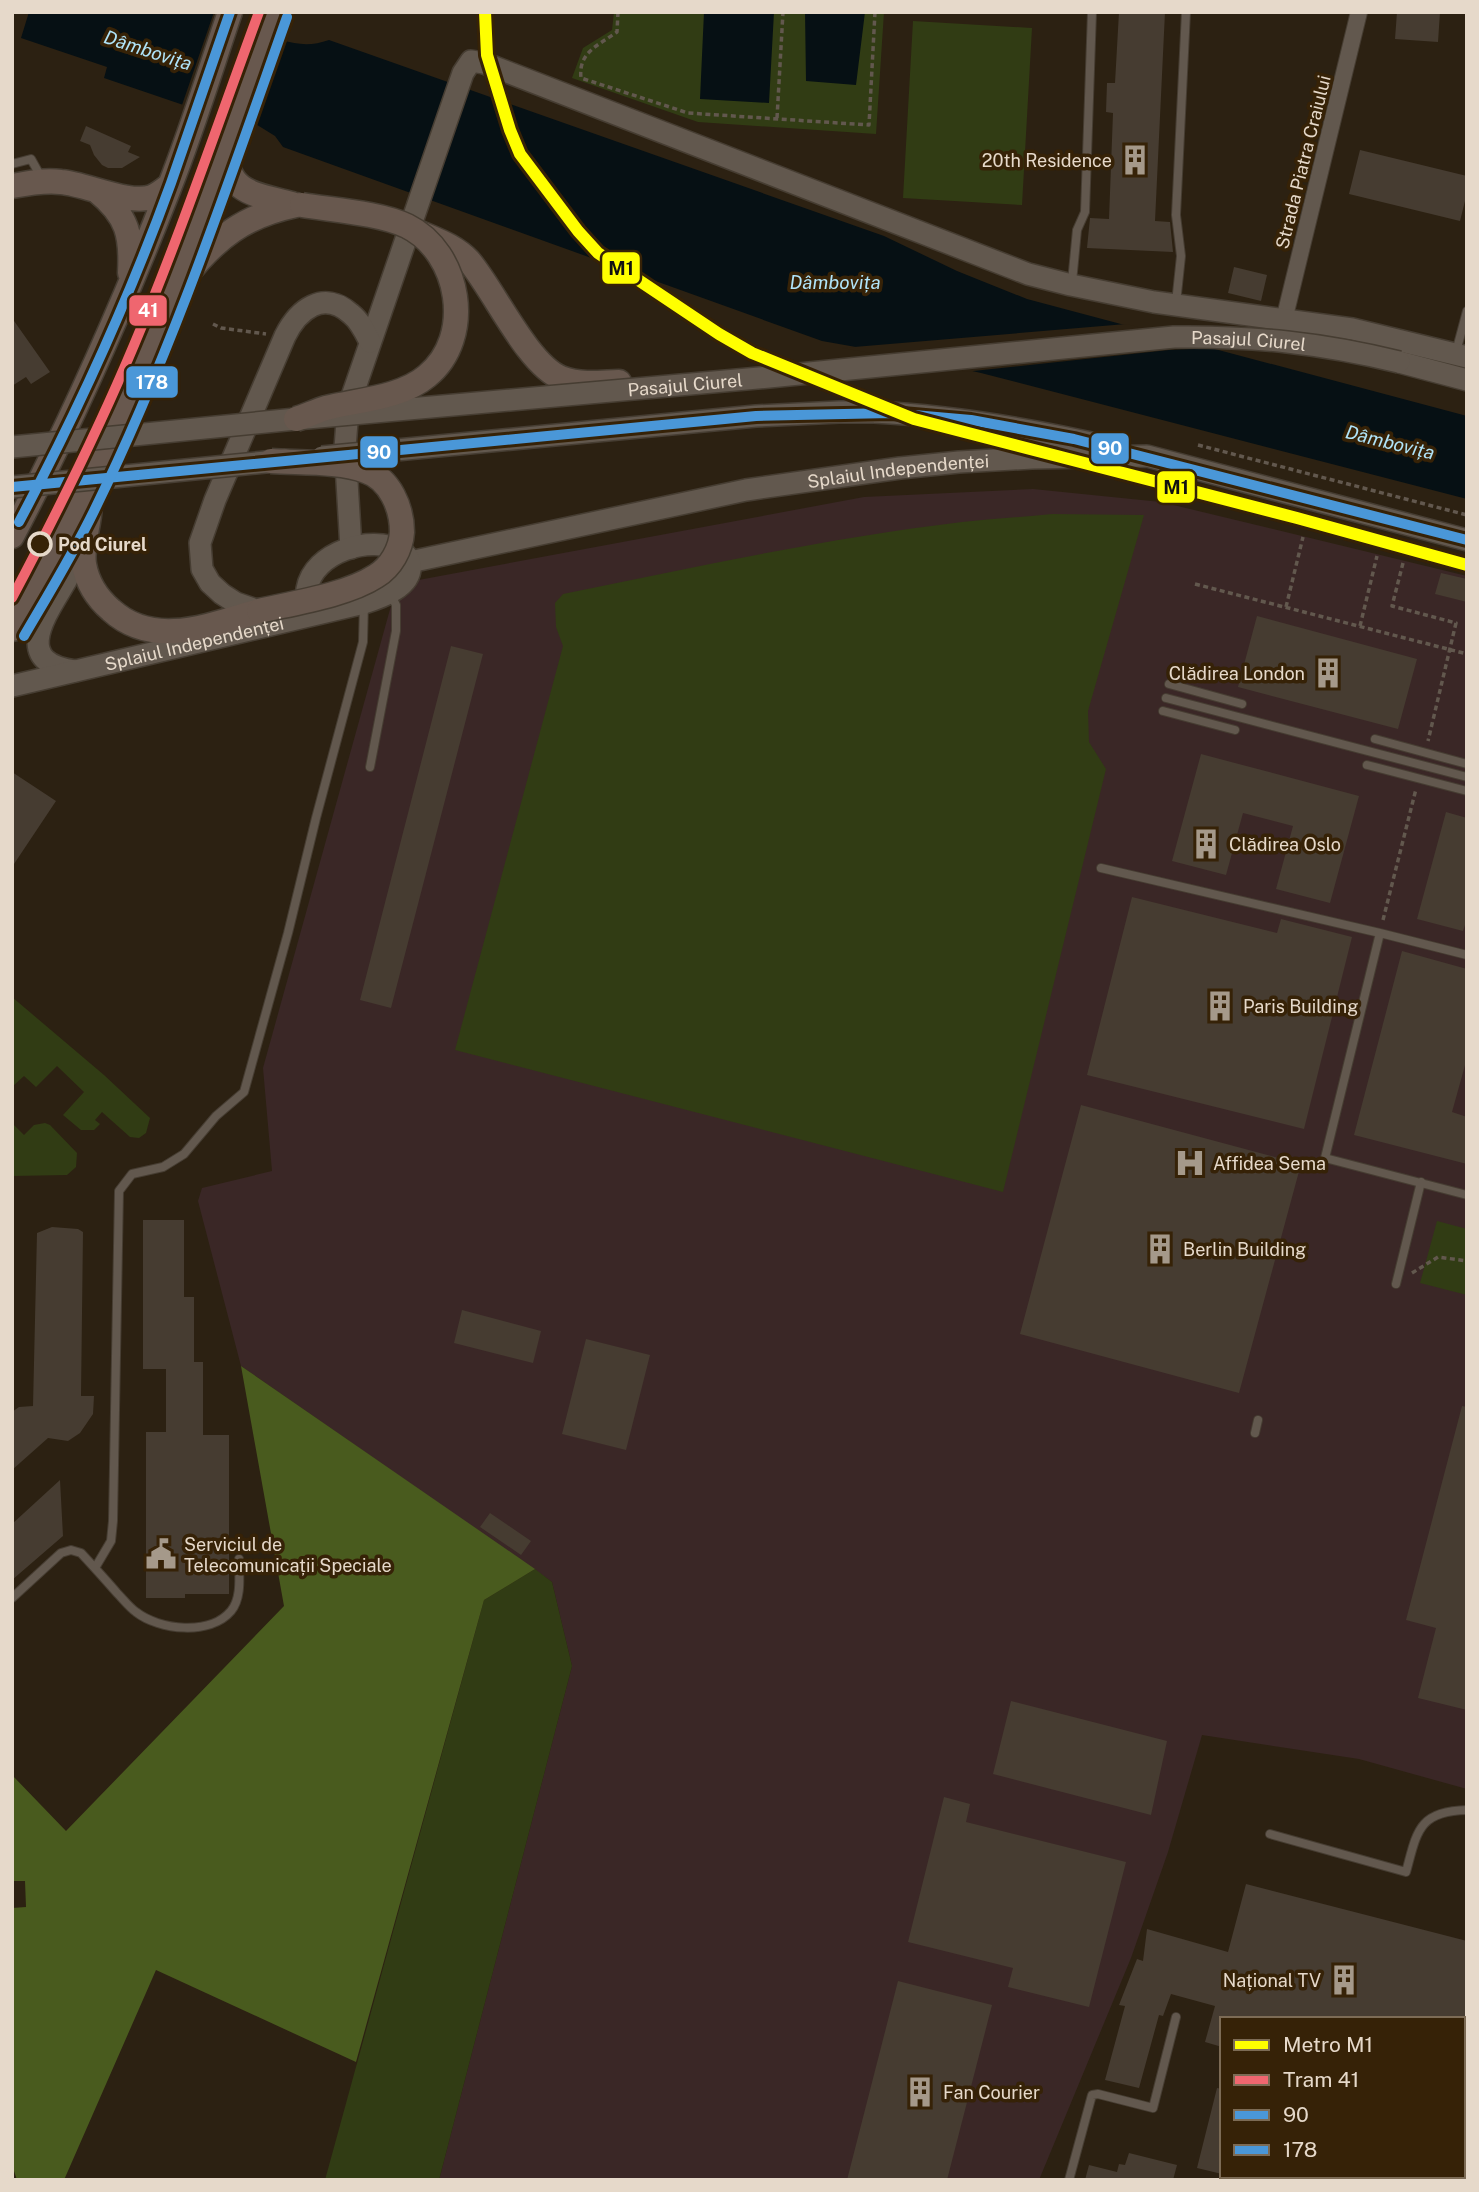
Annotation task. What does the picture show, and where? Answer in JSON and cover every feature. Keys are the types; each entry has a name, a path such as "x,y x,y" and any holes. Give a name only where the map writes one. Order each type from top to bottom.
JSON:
{"main road":[{"path":"12,536 56,453 129,286 170,185 230,12"},
{"path":"12,629 90,489 173,292 274,12"},
{"path":"351,548 345,448 346,421 352,395 463,73 471,61 484,63 1028,274 1176,305 1352,330 1461,355"},
{"path":"225,150 228,172 239,186 248,192 299,205 394,221 444,243 469,261 533,354 550,372 573,382 644,382 662,386"},
{"path":"12,186 43,181 77,184 97,191 145,198 159,194 170,185"},
{"path":"97,191 115,207 127,226 131,248 129,286"},
{"path":"173,292 199,259 222,236 265,212 299,205"},
{"path":"296,419 322,409 406,388 427,376 439,363 450,343 456,323 455,292 442,259 418,232"},
{"path":"259,611 236,603 222,594 210,583 202,569 200,543 215,500 285,336 300,313 310,306 327,304 345,309 353,315 370,342"},
{"name":"Pasajul Ciurel","path":"12,447 1174,337 1233,336 1296,341 1358,352 1467,380"},
{"path":"12,486 756,416 874,412 936,416 994,424 1147,456"},
{"name":"Splaiul Independenței","path":"410,562 746,489 829,476 959,462 1032,458 1147,456 1467,540"},
{"path":"90,489 91,509 83,553 84,564 95,592 116,615 148,630 174,633 200,628 342,591 375,577 387,568 394,558 402,534 400,511 381,480 369,471 352,467 271,461"},
{"path":"70,527 70,571 41,625 37,642 49,663 55,667 77,671"},
{"path":"310,615 307,590 313,572 322,562 351,548 387,546 406,555 410,569 405,580 390,593"},
{"name":"Splaiul Independenței","path":"12,686 364,603 390,593"}],"street":[{"name":"Strada Piatra Craiului","path":"1284,320 1359,12"}],"lane":[{"path":"1071,285 1077,230 1085,212 1092,12"},
{"path":"1176,305 1181,256 1176,215 1186,12"},
{"path":"12,164 31,159 43,181"},
{"path":"1461,355 1467,311"},
{"path":"370,767 396,631 396,605 390,593"},
{"path":"95,1568 111,1541 113,1521 119,1191 132,1174 163,1167 184,1154 216,1116 244,1092 363,642 364,603"},
{"path":"1169,684 1242,704"},
{"path":"1166,698 1467,778"},
{"path":"1163,711 1235,730"},
{"path":"1375,739 1467,764"},
{"path":"1367,765 1467,791"},
{"path":"1101,868 1467,955"},
{"path":"1380,933 1325,1158 1467,1195"},
{"path":"1396,1284 1422,1182"},
{"path":"1255,1433 1258,1420"},
{"path":"12,1598 61,1553 71,1550 80,1553 135,1612 166,1625 187,1627 219,1621 232,1611 239,1596 239,1559"},
{"path":"1270,1834 1406,1872 1418,1830 1428,1820 1443,1812 1467,1810"},
{"path":"1069,2180 1091,2095 1098,2094 1153,2108 1176,2017"}],"path":[{"path":"618,12 617,32 584,56 580,69 581,78 688,113 869,125 875,12"},
{"path":"777,119 783,12"},
{"path":"213,324 221,328 285,336"},
{"path":"1198,445 1467,515"},
{"path":"1286,607 1303,537"},
{"path":"1360,626 1377,556"},
{"path":"1404,563 1392,607 1457,623 1425,752"},
{"path":"1195,584 1467,654"},
{"path":"1380,933 1418,779"},
{"path":"1396,1284 1438,1257 1467,1261"}],"shaded area":[{"path":"1033,489 1161,502 1467,576 1467,1789 1359,1759 1202,1735 1168,1852 1131,1958 1039,2180 439,2180 572,1666 552,1582 241,1366 198,1201 202,1188 272,1171 263,1068 397,584 864,497"}],"green space":[{"path":"614,12 884,12 876,134 698,122 572,78 583,48 612,30"},
{"path":"913,21 1032,28 1022,205 903,198"},
{"path":"1052,514 1144,515 1088,711 1089,742 1106,769 1003,1192 455,1050 563,646 556,627 555,603 563,594 862,536 962,522"},
{"path":"12,997 150,1118 146,1133 139,1138 130,1137 102,1112 95,1120 100,1124 94,1130 81,1130 63,1115 84,1092 57,1066 36,1087 24,1076 12,1087"},
{"path":"12,1123 24,1135 34,1125 45,1123 77,1153 76,1167 67,1175 12,1176"},
{"path":"1437,1221 1467,1229 1467,1295 1420,1283"},
{"path":"241,1366 535,1569 484,1600 356,2062 156,1970 64,2180 17,2180 12,2165 12,1908 26,1907 25,1881 12,1881 12,1775 66,1831 284,1606"},
{"path":"535,1569 552,1582 572,1666 439,2180 325,2180 484,1600"}],"water":[{"name":"Dâmbovița","path":"29,12 216,12 283,36 282,40 288,42 311,44 329,40 884,236 957,271 1027,299 1467,416 1467,499 981,373 822,341 283,147 275,136 254,123 251,128 104,78 107,67 21,38"},
{"path":"704,12 774,12 769,103 700,99"},
{"path":"805,12 865,12 856,85 806,81"}],"pier":[{"path":"214,12 226,12 281,32 247,130 181,108"},
{"path":"1126,324 1220,348 1169,350 964,372 842,348"}],"building":[{"name":"20th Residence","path":"1119,12 1165,12 1155,221 1170,222 1173,252 1087,248 1090,218 1109,219 1113,113 1106,112 1107,83 1115,83"},
{"path":"1397,12 1440,12 1438,42 1395,39"},
{"path":"86,126 131,146 128,152 140,157 122,168 102,165 90,145 80,141"},
{"path":"1360,150 1467,176 1467,193 1460,221 1349,194"},
{"path":"1234,267 1267,275 1261,301 1228,293"},
{"path":"12,318 50,372 31,384 26,377 12,386"},
{"path":"1441,573 1467,579 1467,602 1435,594"},
{"name":"Clădirea London","path":"1257,616 1417,659 1398,729 1238,687"},
{"path":"451,646 483,654 391,1008 360,1000"},
{"name":"Clădirea Oslo","path":"1201,754 1359,796 1330,903 1276,889 1293,826 1243,813 1226,875 1172,861"},
{"path":"12,772 56,801 12,867"},
{"path":"1446,812 1467,818 1467,919 1463,931 1417,919"},
{"name":"Paris Building","path":"1132,897 1277,933 1281,919 1352,937 1304,1129 1087,1075"},
{"path":"1402,951 1467,969 1467,1058 1452,1112 1467,1117 1467,1164 1354,1135"},
{"name":"Berlin Building","path":"1081,1105 1301,1164 1239,1393 1020,1334"},
{"path":"143,1220 184,1220 184,1297 194,1297 194,1362 203,1362 203,1435 229,1435 229,1594 185,1594 185,1598 146,1598 146,1432 166,1432 166,1369 143,1369"},
{"path":"52,1227 78,1229 83,1232 81,1396 94,1396 93,1414 80,1433 68,1441 48,1438 12,1470 12,1412 19,1407 33,1406 37,1233"},
{"path":"462,1310 541,1331 533,1363 454,1343"},
{"path":"586,1339 650,1355 626,1450 562,1434"},
{"path":"1462,1406 1467,1407 1467,1710 1418,1698 1436,1628 1406,1620"},
{"path":"60,1480 63,1536 12,1580 12,1524"},
{"path":"490,1513 531,1541 521,1555 480,1527"},
{"path":"1011,1701 1167,1741 1151,1815 993,1774"},
{"path":"944,1797 970,1804 966,1822 1126,1862 1089,2007 1008,1987 1013,1968 908,1942"},
{"name":"Național TV","path":"1246,1884 1467,1941 1467,2019 1220,2017 1220,2046 1205,2042 1215,2006 1171,1994 1163,2016 1159,2015 1139,2088 1105,2080 1125,2006 1119,2005 1137,1959 1143,1961 1147,1929 1228,1952"},
{"name":"Fan Courier","path":"898,1981 992,2005 947,2180 847,2180"},
{"path":"1217,2088 1220,2089 1220,2174 1197,2168"},
{"path":"1129,2153 1177,2165 1173,2180 1085,2180 1089,2165 1117,2172 1119,2164 1125,2165"}],"metro line":[{"name":"M1","path":"485,12 487,55 520,154 578,231 598,253 752,353 914,419 1467,565"}],"tram line":[{"name":"41","path":"12,598 76,473 134,345 183,221 259,12"}],"transit line":[{"name":"90","path":"19,522 82,397 138,270 230,12"},
{"name":"178","path":"24,636 86,527 149,390 198,267 287,17"},
{"name":"90","path":"12,487 756,416 891,413 971,420 1074,439 1467,540"}],"place":[{"name":"20th Residence","path":"1135,160"},
{"name":"Pod Ciurel","path":"40,544"},
{"name":"Clădirea London","path":"1328,673"},
{"name":"Clădirea Oslo","path":"1206,844"},
{"name":"Paris Building","path":"1220,1006"},
{"name":"Affidea Sema","path":"1190,1163"},
{"name":"Berlin Building","path":"1160,1249"},
{"name":"Serviciul de Telecomunicații Speciale","path":"161,1554"},
{"name":"Național TV","path":"1344,1980"},
{"name":"Fan Courier","path":"920,2092"}]}
